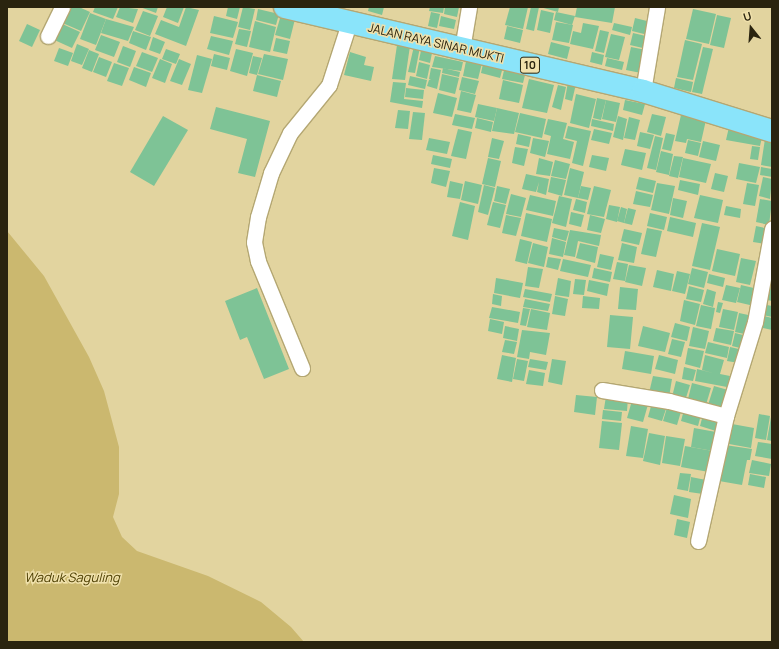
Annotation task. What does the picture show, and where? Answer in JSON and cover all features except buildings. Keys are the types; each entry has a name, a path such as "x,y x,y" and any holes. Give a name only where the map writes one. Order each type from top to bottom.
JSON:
{"highway":[{"name":"JALAN RAYA SINAR MUKTI","path":"285,7 643,91 772,131"}],"street":[{"path":"48,36 62,7"},
{"path":"462,48 469,7"},
{"path":"643,91 657,7"},
{"path":"302,368 258,261 254,242 257,223 271,173 290,132 329,85 349,23"},
{"path":"698,541 726,416 755,322 772,229"},
{"path":"602,390 669,401 726,416"}],"water":[{"name":"Waduk Saguling","path":"7,231 44,276 89,357 104,391 119,447 119,494 113,517 122,537 137,551 208,576 261,602 291,627 304,642 7,642"}]}
